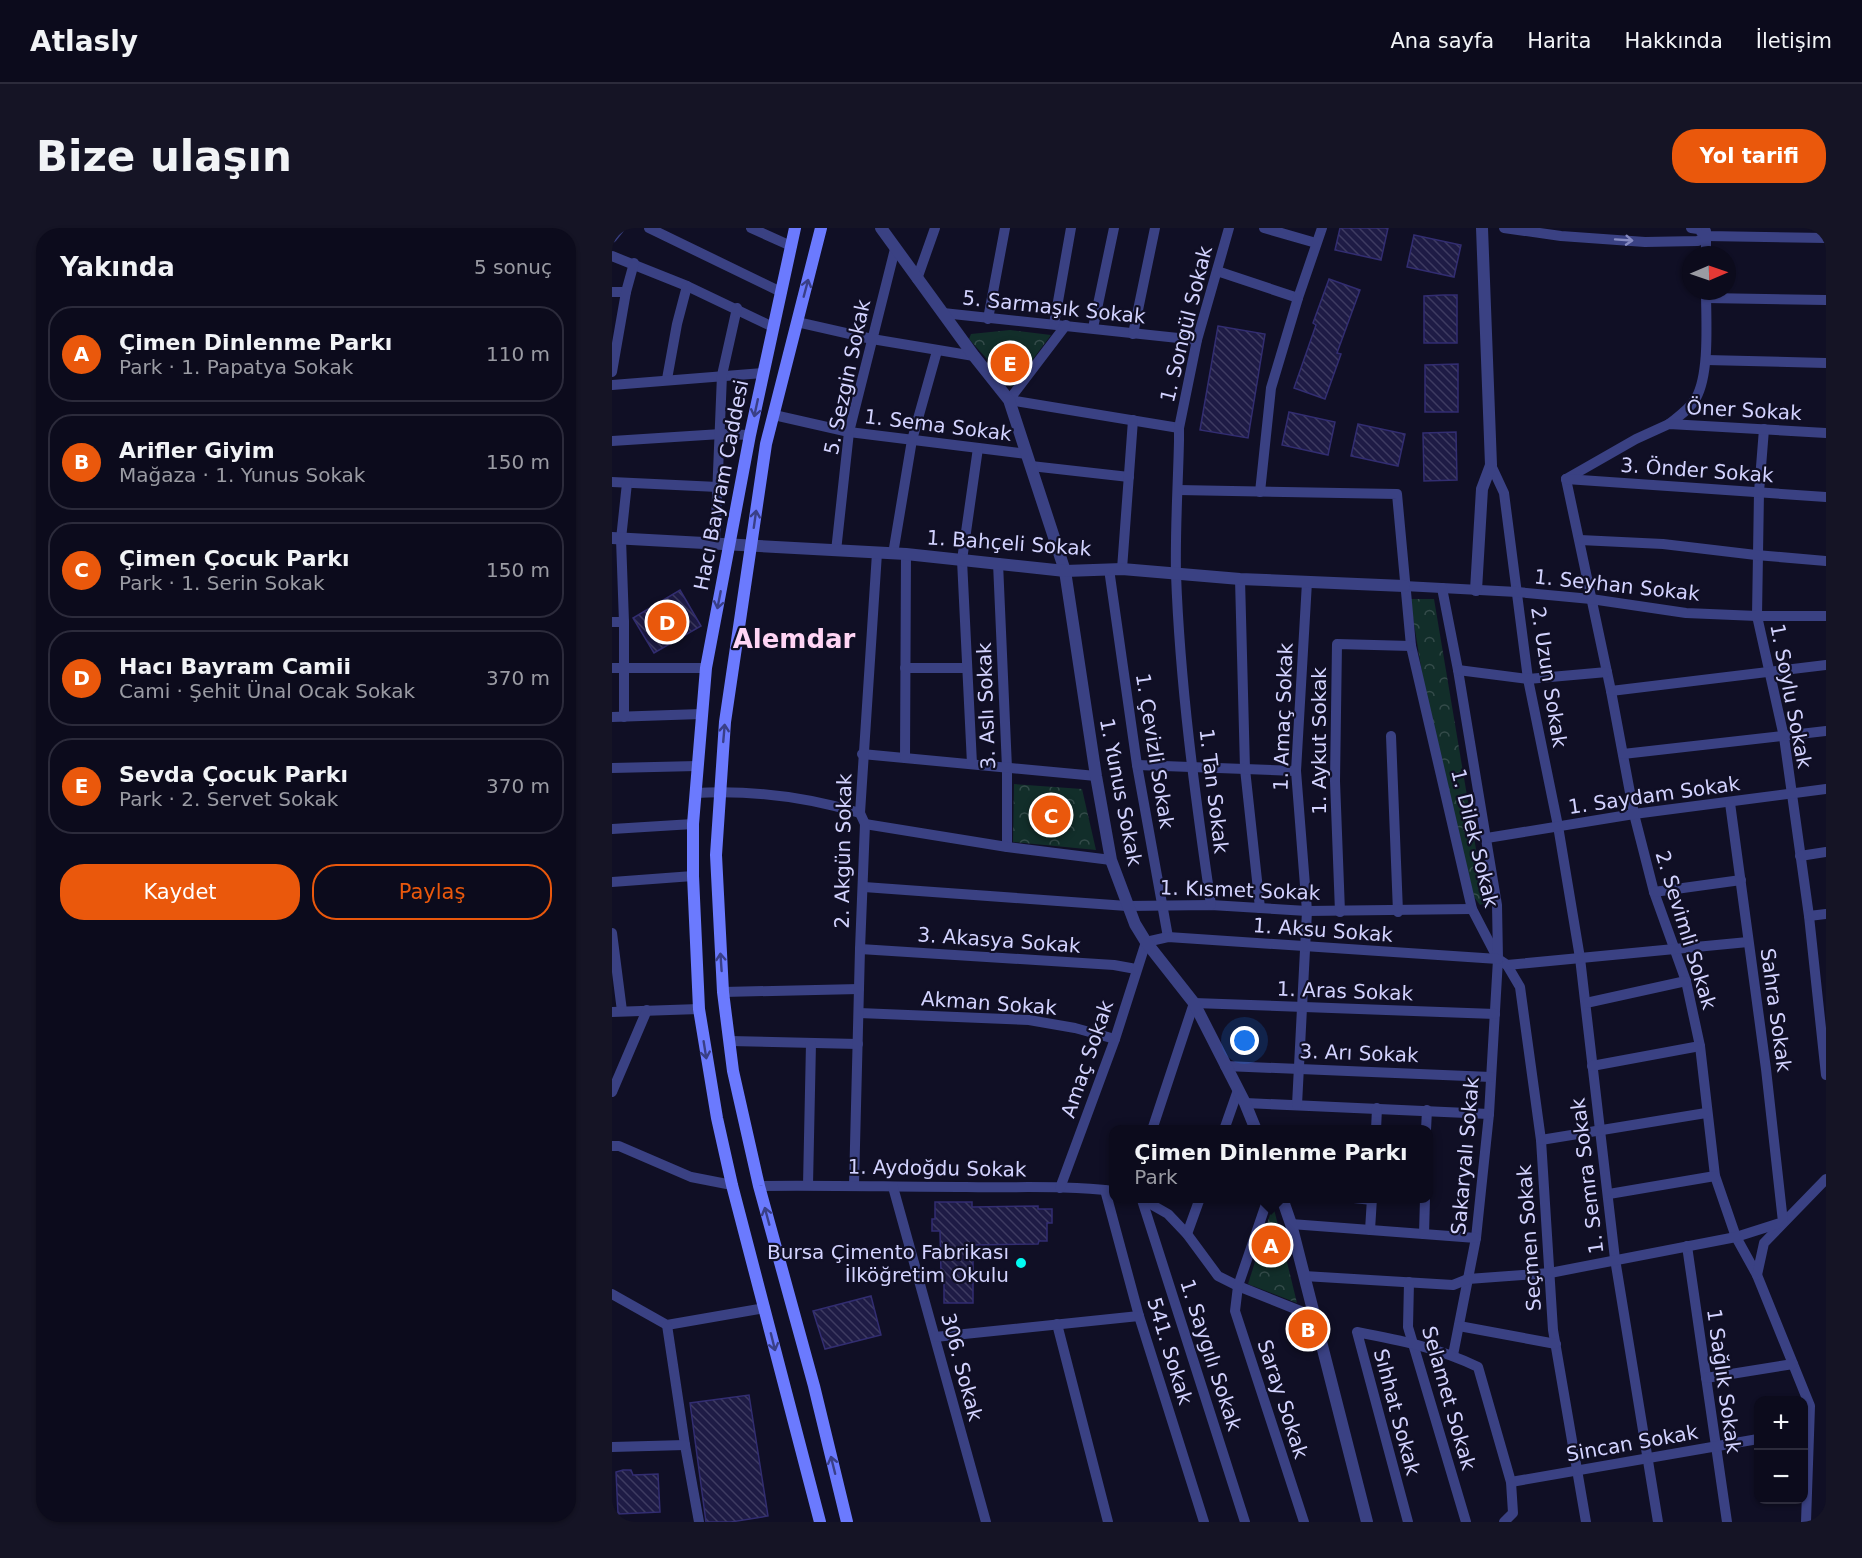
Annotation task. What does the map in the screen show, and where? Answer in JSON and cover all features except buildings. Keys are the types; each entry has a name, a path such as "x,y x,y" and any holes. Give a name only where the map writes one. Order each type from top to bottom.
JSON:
{"main road":[{"name":"Hacı Bayram Caddesi","path":"795,228 750,435 706,668 693,824 693,876 699,1008 710,1079 732,1185 820,1522"},
{"name":"Hacı Bayram Caddesi","path":"821,228 766,444 725,722 716,855 723,992 736,1082 759,1186 814,1386 847,1522"}],"street":[{"path":"612,238 620,228"},
{"path":"649,228 781,292"},
{"path":"751,228 791,246"},
{"path":"881,228 974,356 1009,400 1179,428"},
{"path":"917,279 935,228"},
{"path":"988,319 1005,228"},
{"path":"1054,324 1071,228"},
{"path":"1092,328 1114,228"},
{"path":"1133,334 1155,228"},
{"name":"1. Songül Sokak","path":"1176,573 1179,428 1197,340 1229,228"},
{"path":"1264,228 1316,243"},
{"path":"1178,490 1260,492 1271,388 1322,228"},
{"path":"1476,591 1482,489 1491,465 1482,228"},
{"path":"1504,228 1561,236 1645,242 1698,241 1706,232"},
{"path":"1691,228 1706,232 1826,238"},
{"name":"5. Sezgin Sokak","path":"836,550 849,432 895,249"},
{"path":"612,256 634,263 737,308 773,327"},
{"path":"612,372 626,292 634,263"},
{"path":"1217,271 1298,298"},
{"path":"667,379 687,286"},
{"path":"612,292 626,292"},
{"path":"1736,296 1826,300"},
{"path":"1669,424 1684,412 1696,397 1706,360 1706,300"},
{"path":"715,545 722,375 737,308"},
{"name":"5. Sarmaşık Sokak","path":"944,313 1197,340"},
{"path":"797,322 872,339 974,356"},
{"path":"1009,400 1066,325"},
{"path":"892,554 912,440 938,351"},
{"path":"1706,360 1826,363"},
{"path":"612,385 763,373"},
{"name":"1. Yunus Sokak","path":"1009,400 1065,571 1111,860 1135,924 1146,942 1194,1003 1254,1125"},
{"name":"1. Sema Sokak","path":"774,415 849,432 978,448 1029,460 1128,477"},
{"name":"1. Çevizli Sokak","path":"1133,420 1128,477 1115,569 1137,765 1164,904 1168,937"},
{"name":"Öner Sokak","path":"1566,479 1636,439 1669,424 1826,433"},
{"name":"1. Soylu Sokak","path":"1764,429 1756,555 1756,616 1784,737 1809,916 1820,974 1826,1075"},
{"path":"612,441 721,434 750,435"},
{"path":"972,765 962,560 978,448"},
{"name":"2. Uzun Sokak","path":"1491,465 1504,493 1528,679 1558,826"},
{"name":"3. Önder Sokak","path":"1566,479 1826,497"},
{"name":"2. Sevimli Sokak","path":"1566,479 1611,691 1634,814 1654,892 1686,981 1700,1046 1715,1176 1736,1237 1757,1275 1806,1396"},
{"path":"612,482 718,486"},
{"path":"627,483 616,539 624,622 624,668 618,717 701,714"},
{"name":"1. Dilek Sokak","path":"1260,492 1397,494 1411,646 1472,909 1502,962"},
{"name":"1. Bahçeli Sokak","path":"616,539 906,554 1065,571 1115,569 1240,579 1404,586"},
{"path":"1580,540 1663,544 1826,561"},
{"name":"2. Akgün Sokak","path":"854,1185 858,989 864,887 865,824 860,813 862,754 877,553"},
{"path":"905,758 906,554"},
{"name":"3. Aslı Sokak","path":"998,563 1007,768 1007,848"},
{"name":"1. Tan Sokak","path":"1176,573 1191,767 1211,905"},
{"path":"1240,579 1245,769 1260,908"},
{"name":"1. Amaç Sokak","path":"1297,1105 1307,911 1296,771 1307,582"},
{"name":"1. Seyhan Sokak","path":"1404,586 1517,592 1591,599 1686,613 1826,616"},
{"name":"1. Dilek Sokak","path":"1442,588 1487,838 1497,905 1502,962"},
{"path":"612,622 624,622"},
{"name":"1. Aykut Sokak","path":"1340,912 1335,781 1337,644 1411,646"},
{"path":"1611,691 1826,665"},
{"path":"612,668 706,668"},
{"path":"905,668 967,668"},
{"path":"1458,670 1528,679 1607,672"},
{"path":"1623,754 1826,731"},
{"path":"1391,736 1398,912"},
{"path":"862,754 1096,776"},
{"path":"1137,765 1296,771"},
{"path":"612,768 697,766"},
{"name":"1. Saydam Sokak","path":"1487,838 1634,814 1826,789"},
{"path":"695,793 719,791 789,797 830,804 860,813"},
{"name":"Sahra Sokak","path":"1730,803 1766,1069 1783,1222"},
{"path":"612,829 693,824"},
{"path":"865,824 1007,848 1111,860"},
{"name":"1. Semra Sokak","path":"1558,826 1586,1003 1615,1259 1658,1522"},
{"path":"1800,856 1826,852"},
{"path":"612,882 693,876"},
{"path":"1654,892 1742,880"},
{"name":"1. Kısmet Sokak","path":"864,887 1127,906 1211,905 1340,912 1472,909"},
{"path":"1809,916 1826,914"},
{"path":"612,933 617,1012 699,1008"},
{"name":"1. Aksu Sokak","path":"1146,942 1168,937 1502,962 1580,958 1748,942"},
{"name":"Amaç Sokak","path":"1060,1188 1114,1039 1146,942"},
{"name":"3. Akasya Sokak","path":"860,949 1102,964 1136,969"},
{"name":"Sakaryalı Sokak","path":"1453,1355 1476,1238 1489,1114 1495,1014 1502,962"},
{"name":"Seçmen Sokak","path":"1502,962 1520,987 1541,1140 1556,1344 1586,1522"},
{"path":"1586,1003 1686,981"},
{"path":"723,992 858,989"},
{"path":"1154,1125 1194,1003"},
{"name":"1. Aras Sokak","path":"1194,1003 1495,1014"},
{"path":"612,1092 647,1010"},
{"name":"Akman Sokak","path":"859,1013 1029,1020 1075,1028 1114,1039"},
{"path":"730,1041 858,1044"},
{"path":"808,1185 811,1043"},
{"path":"1592,1066 1700,1046"},
{"name":"3. Arı Sokak","path":"1225,1066 1491,1077"},
{"path":"1226,1125 1238,1090"},
{"path":"1245,1103 1489,1114"},
{"path":"1376,1125 1377,1108"},
{"path":"1426,1110 1426,1125"},
{"path":"1541,1140 1706,1113"},
{"path":"612,1146 619,1146 691,1177 732,1185"},
{"path":"1609,1194 1715,1176"},
{"path":"1757,1275 1764,1243 1826,1179"},
{"name":"1. Aydoğdu Sokak","path":"759,1186 854,1185 1060,1188 1109,1191"},
{"name":"306. Sokak","path":"893,1187 986,1522"},
{"name":"541. Sokak","path":"1112,1203 1139,1316 1204,1522"},
{"name":"1. Saygılı Sokak","path":"1142,1203 1245,1522"},
{"path":"1148,1203 1168,1214 1187,1234 1218,1276 1313,1316"},
{"path":"1187,1234 1198,1203"},
{"name":"Saray Sokak","path":"1266,1203 1238,1286 1235,1311 1304,1522"},
{"path":"1284,1203 1367,1522"},
{"path":"1370,1230 1372,1203"},
{"path":"1424,1234 1425,1203"},
{"path":"1304,1276 1453,1285 1468,1279 1550,1273 1736,1237 1783,1222"},
{"path":"1291,1224 1476,1238"},
{"name":"1 Sağlık Sokak","path":"1687,1246 1727,1522"},
{"name":"Selamet Sokak","path":"1409,1282 1408,1327 1466,1522"},
{"path":"612,1294 667,1325 765,1308"},
{"path":"935,1337 1139,1316"},
{"path":"1057,1324 1108,1522"},
{"path":"667,1325 699,1522"},
{"path":"1459,1326 1556,1344"},
{"name":"Sıhhat Sokak","path":"1408,1522 1357,1332 1414,1343"},
{"path":"1414,1343 1453,1355 1478,1367 1511,1482 1514,1513 1504,1522"},
{"path":"1706,1378 1793,1364"},
{"name":"2. Sevimli Sokak","path":"1808,1401 1810,1406 1808,1418"},
{"name":"Sincan Sokak","path":"1511,1482 1754,1440"},
{"path":"612,1447 685,1445"},
{"name":"2. Sevimli Sokak","path":"1806,1450 1806,1522"}],"green space":[{"path":"1010,330 1051,335 1012,387 969,339 971,334"},
{"path":"1410,599 1434,599 1485,903 1480,905 1474,897 1425,692"},
{"path":"1014,784 1082,789 1096,850 1013,842"},
{"path":"1273,1205 1297,1303 1248,1284"}],"place":[{"name":"Sevda Çocuk Parkı","path":"1010,363"},
{"name":"Hacı Bayram Camii","path":"667,622"},
{"name":"Çimen Çocuk Parkı","path":"1051,815"},
{"name":"Çimen Dinlenme Parkı","path":"1271,1245"},
{"name":"Bursa Çimento Fabrikası İlköğretim Okulu","path":"1021,1263"},
{"name":"Arifler Giyim","path":"1308,1329"}],"district":[{"name":"Alemdar","path":"794,639"}]}
